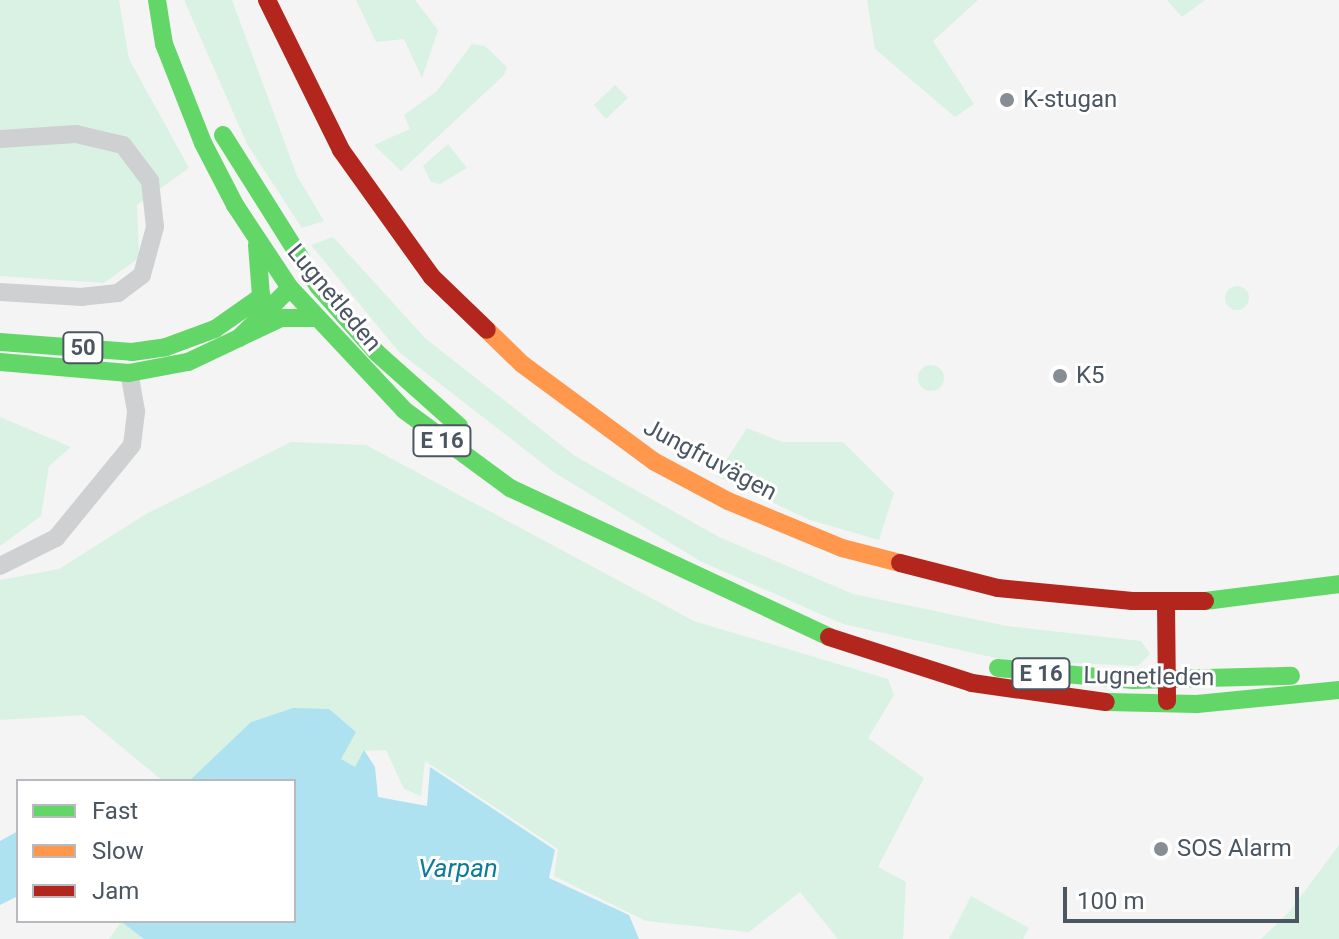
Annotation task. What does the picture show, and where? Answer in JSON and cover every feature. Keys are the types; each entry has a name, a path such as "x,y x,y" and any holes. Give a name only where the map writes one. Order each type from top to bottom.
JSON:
{"main road":[{"name":"Lugnetleden","path":"157,0 164,44 188,111 257,241 290,288 382,390 439,439 510,488 815,632 915,662 939,675 1028,695 1167,705 1339,690"},
{"name":"Lugnetleden","path":"164,0 238,164 308,273 367,343 422,396 595,530"},
{"name":"Jungfruvägen","path":"267,0 317,107 388,223 466,314 617,437 728,501 842,548 998,588 1166,602 1222,601 1339,584"},
{"path":"257,241 261,296"},
{"path":"290,288 308,273"},
{"name":"50","path":"0,342 126,352 197,337 261,296 290,288"},
{"name":"50","path":"239,338 290,288"},
{"name":"50","path":"0,362 59,371 129,373 188,362 281,318 315,318"},
{"name":"50","path":"126,352 129,373"},
{"path":"1166,602 1167,705"},
{"name":"Lugnetleden","path":"915,662 1167,681 1339,672"}],"street":[{"path":"0,139 76,134 123,145 150,181 155,227 142,275 118,293 82,297 0,292"},
{"path":"0,566 56,538 122,460 132,445 137,422 129,373"}],"green space":[{"path":"0,0 119,0 129,59 189,168 137,205 139,258 104,283 0,276"},
{"path":"184,0 232,0 297,176 324,221 302,228 247,144"},
{"path":"356,0 415,0 438,30 422,78 404,39 376,42"},
{"path":"867,0 978,0 933,41 974,104 955,117 875,49"},
{"path":"1167,0 1205,0 1182,17"},
{"path":"472,44 485,46 507,67 504,75 401,171 374,145 410,129 404,115 437,91"},
{"path":"615,85 628,98 606,119 594,105"},
{"path":"448,144 467,168 440,184 431,182 423,166"},
{"path":"333,237 425,338 575,456 719,537 853,594 1007,626 1141,641 1150,654 1138,666 1005,660 843,624 700,561 555,473 399,352 311,245"},
{"path":"1237,286 1248,293 1249,298 1242,309 1237,310 1226,303 1225,298 1232,287"},
{"path":"931,365 940,369 944,378 940,387 931,391 922,387 918,378 922,369"},
{"path":"0,417 71,447 49,466 41,516 0,546"},
{"path":"747,428 782,442 843,442 894,493 879,540 810,520 716,476"},
{"path":"291,442 366,445 694,621 888,679 894,695 868,738 924,778 878,867 906,882 903,939 838,939 800,892 749,932 646,921 554,876 558,849 425,761 421,796 404,789 386,750 364,751 355,768 340,759 293,708 251,722 191,779 161,779 83,715 0,720 0,580 59,569 146,514"},
{"path":"1339,845 1339,939 1261,939 1290,911"},
{"path":"971,896 1029,928 1023,939 949,939"},
{"path":"122,923 144,939 109,939"}],"water":[{"name":"Varpan","path":"293,708 329,709 356,732 341,759 355,767 364,750 375,767 378,797 427,806 430,767 555,850 549,878 629,915 639,939 144,939 123,923 296,923 296,779 191,779 251,722"},
{"path":"16,832 16,897 0,905 0,841"}],"traffic: fast":[{"path":"157,0 164,44 203,143 235,205 290,288 404,410 510,488 829,637"},
{"path":"223,135 318,286 377,353 459,426"},
{"path":"257,245 261,296"},
{"path":"0,362 129,373 188,362 239,338 290,288"},
{"path":"0,342 132,352 166,347 215,329 262,296"},
{"path":"239,338 281,318 315,318"},
{"path":"1205,601 1339,584"},
{"path":"998,668 1133,680 1291,676"},
{"path":"1106,702 1197,704 1339,690"}],"traffic: slow":[{"path":"487,330 522,364 655,462 728,501 842,548 900,563"}],"traffic: jam":[{"path":"267,0 341,150 432,277 487,330"},
{"path":"900,563 998,588 1132,601 1205,601"},
{"path":"1166,602 1167,701"},
{"path":"829,637 972,683 1106,702"}],"place":[{"name":"K-stugan","path":"1007,100"},
{"name":"K5","path":"1060,376"},
{"name":"SOS Alarm","path":"1161,849"}]}
